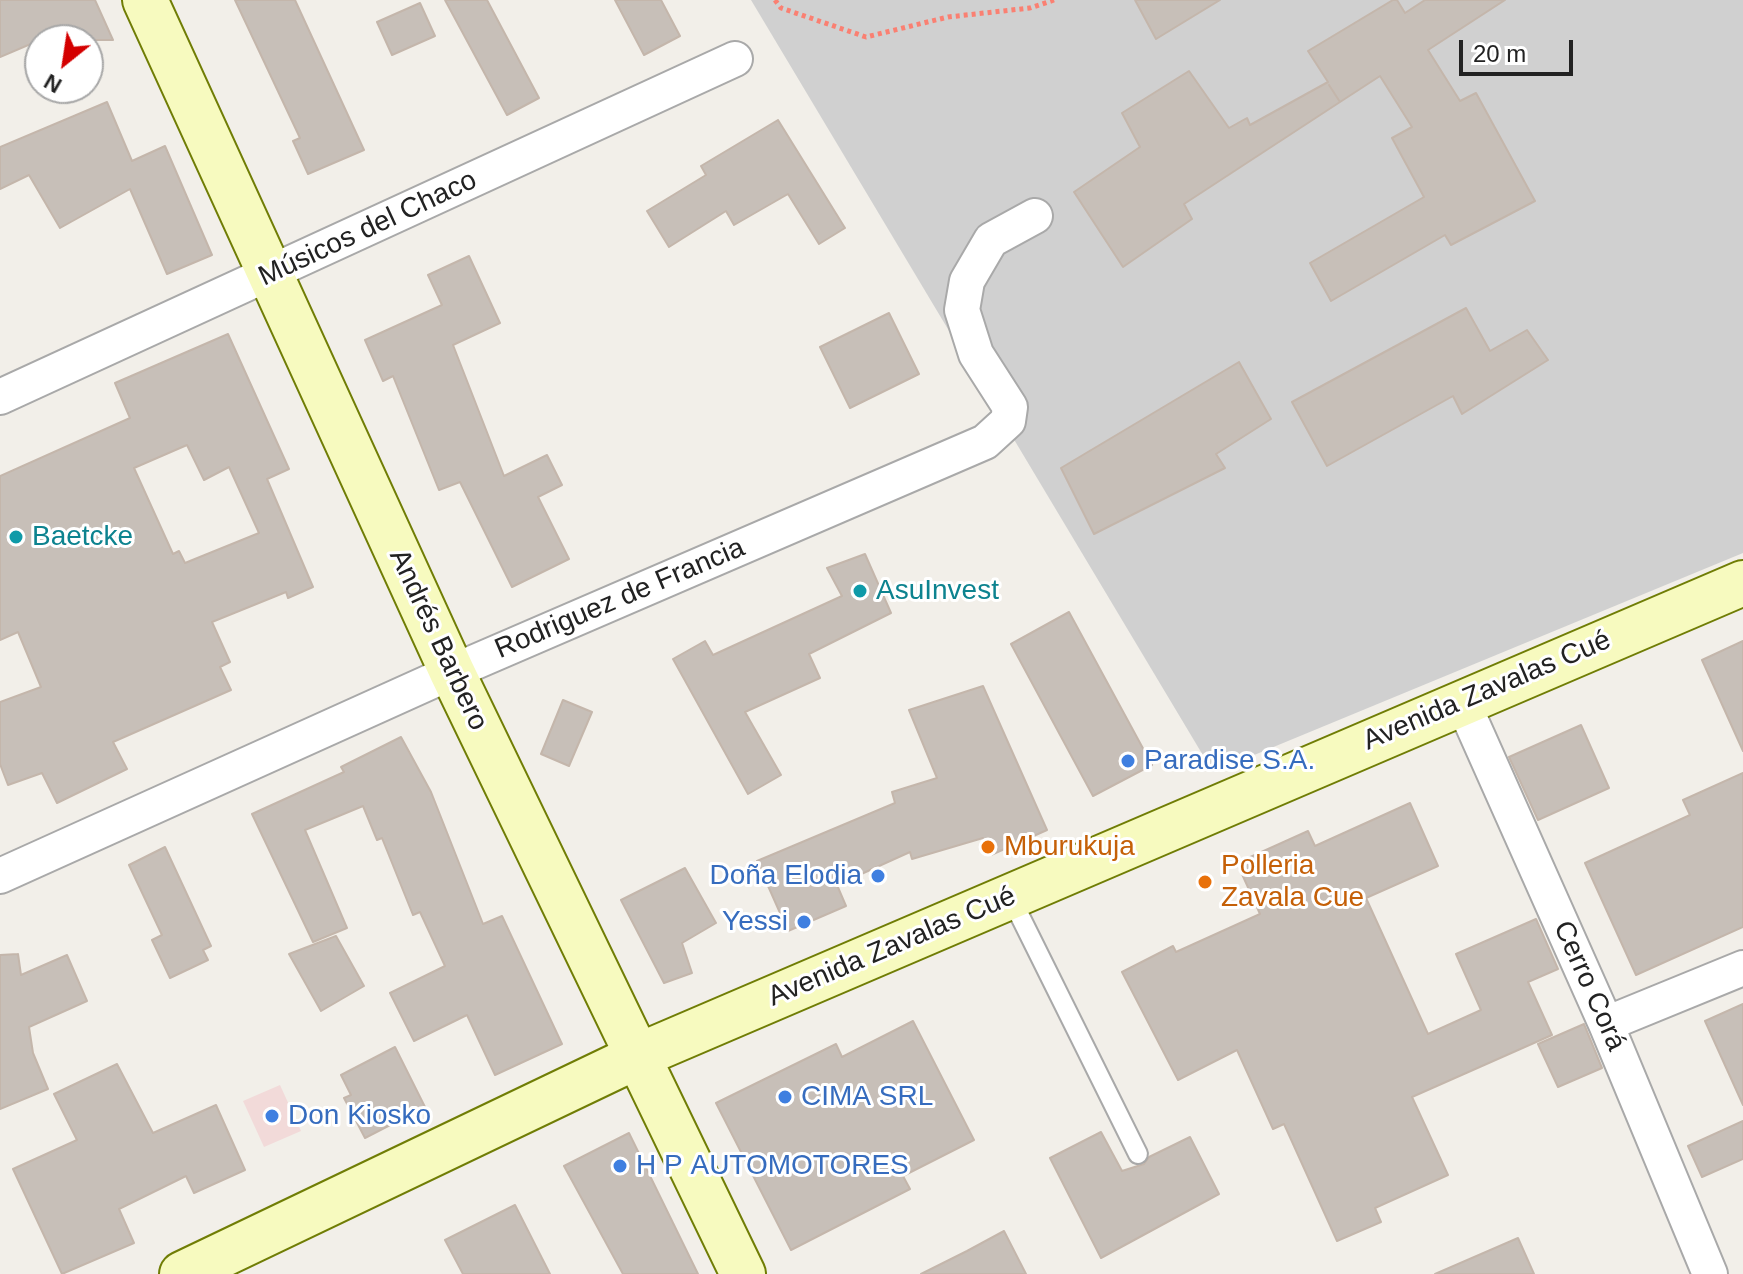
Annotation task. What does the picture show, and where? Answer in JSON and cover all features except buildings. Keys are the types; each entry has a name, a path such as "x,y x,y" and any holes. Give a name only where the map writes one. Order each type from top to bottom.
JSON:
{"main road":[{"name":"Andrés Barbero","path":"145,0 268,276 452,672 743,1274"},
{"name":"Avenida Zavalas Cué","path":"182,1274 638,1056 1743,583"}],"street":[{"name":"Músicos del Chaco","path":"0,397 735,59"},
{"name":"Rodriguez de Francia","path":"0,876 452,672 985,442 1008,421 1010,407 976,354 962,310 967,281 991,240 1035,216"},
{"name":"Cerro Corá","path":"1462,701 1606,1024 1710,1274"},
{"path":"1606,1024 1743,968"}],"lane":[{"path":"1010,896 1138,1154"}],"path":[{"path":"775,0 781,8 866,37 948,17 1030,8 1054,0"}],"shaded area":[{"path":"751,0 1743,0 1743,553 1213,772"},
{"name":"Don Kiosko","path":"280,1085 301,1131 264,1147 243,1101"}],"place":[{"name":"Baetcke","path":"16,537"},
{"name":"AsuInvest","path":"860,591"},
{"name":"Paradise S.A.","path":"1128,761"},
{"name":"Mburukuja","path":"988,847"},
{"name":"Doña Elodia","path":"878,876"},
{"name":"Polleria Zavala Cue","path":"1205,882"},
{"name":"Yessi","path":"804,922"},
{"name":"CIMA SRL","path":"785,1097"},
{"name":"Don Kiosko","path":"272,1116"},
{"name":"H P AUTOMOTORES","path":"620,1166"}]}
